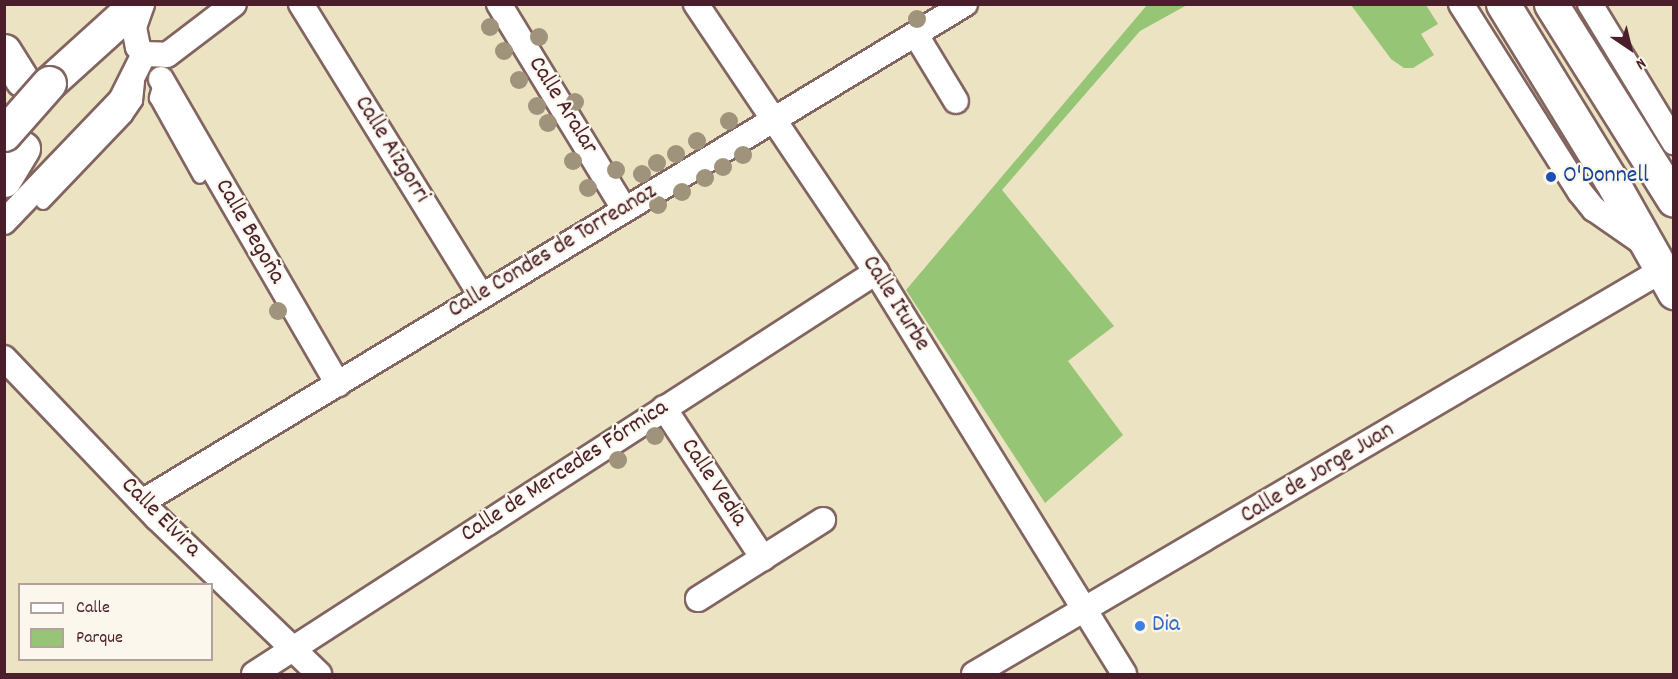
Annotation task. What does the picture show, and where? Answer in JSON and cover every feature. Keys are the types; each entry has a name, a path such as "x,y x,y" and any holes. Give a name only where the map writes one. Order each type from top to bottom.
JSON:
{"main road":[{"path":"4,180 14,141 36,81 136,4"},
{"path":"1503,4 1611,180 1643,243 1669,279"},
{"path":"1551,4 1674,200"},
{"path":"4,51 36,81"}],"street":[{"path":"141,4 134,27 138,47 149,59"},
{"path":"4,222 121,100 149,59 234,4"},
{"name":"Calle Aizgorri","path":"301,4 481,296"},
{"name":"Calle Aralar","path":"499,4 624,209"},
{"name":"Calle Iturbe","path":"696,4 876,272 1124,675"},
{"name":"Calle Condes de Torreanaz","path":"142,502 965,4"},
{"path":"1461,4 1580,192 1594,209 1643,243"},
{"path":"1590,4 1674,142"},
{"path":"916,35 957,101"},
{"name":"Calle Begoña","path":"163,82 338,384"},
{"name":"Calle de Mercedes Fórmica","path":"254,675 293,647 876,272"},
{"name":"Calle de Jorge Juan","path":"974,675 1084,609 1669,279"},
{"name":"Calle Elvira","path":"4,358 142,502 293,647 319,675"},
{"name":"Calle Vedia","path":"664,408 763,558"},
{"path":"698,599 823,520"}],"lane":[{"path":"149,59 163,82 156,98 200,177"},
{"path":"43,203 126,116 136,101 149,59"}],"green space":[{"path":"1147,5 1187,5 1140,31 1002,190 1114,326 1068,361 1123,435 1045,503 906,290"},
{"path":"1351,5 1426,5 1438,24 1421,34 1434,55 1413,68 1404,68 1391,59"}],"place":[{"name":"O'Donnell","path":"1551,177"},
{"name":"Dia","path":"1140,626"}]}
